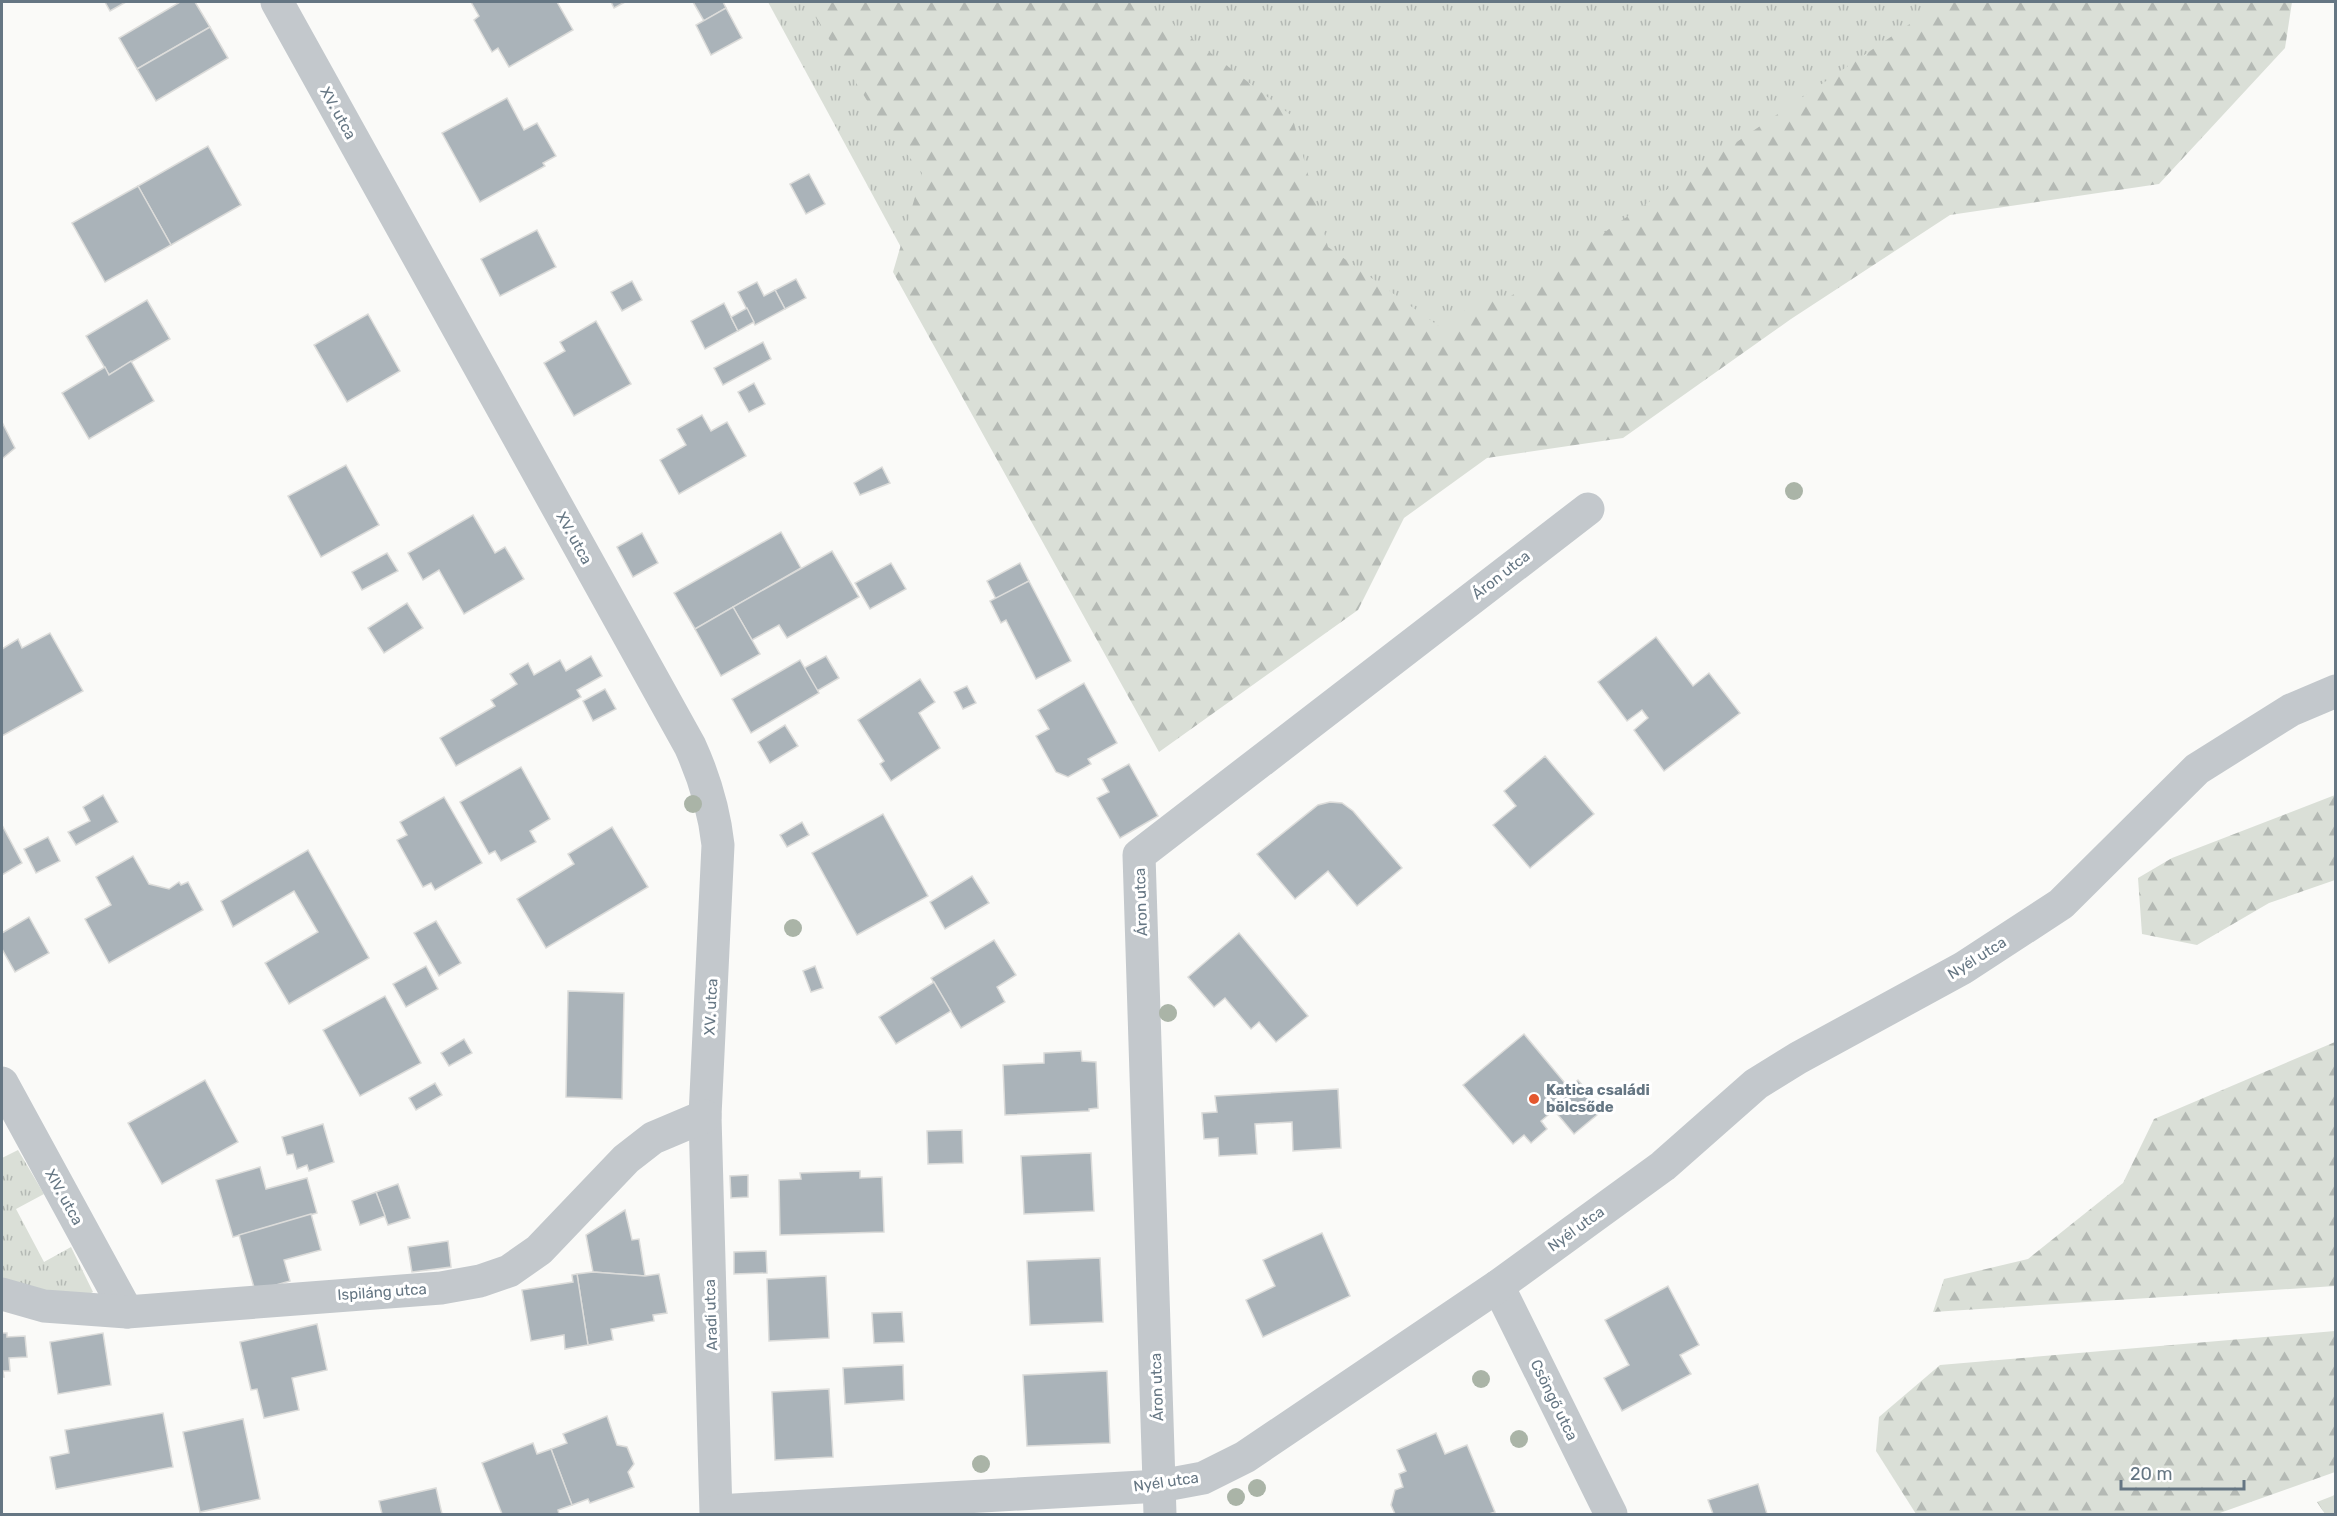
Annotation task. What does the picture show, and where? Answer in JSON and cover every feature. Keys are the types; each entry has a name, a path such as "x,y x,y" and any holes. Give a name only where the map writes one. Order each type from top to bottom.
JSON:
{"street":[{"name":"XV. utca","path":"277,2 690,746 704,778 714,810 718,845 705,1116"},
{"name":"Áron utca","path":"1160,1500 1139,855 1588,508"},
{"name":"Nyél utca","path":"716,1513 1160,1500 1245,1457 1498,1286 1663,1166 1756,1084 1798,1058 1963,968 2061,904 2197,769 2291,710 2336,691"},
{"name":"XIV. utca","path":"2,1083 128,1311"},
{"name":"Ispiláng utca","path":"2,1294 44,1306 128,1311 441,1288 480,1281 509,1271 539,1250 626,1158 644,1145 705,1116"},
{"name":"Aradi utca","path":"705,1116 716,1513"},
{"name":"Csöngő utca","path":"1498,1286 1611,1515"}],"green space":[{"path":"768,2 2047,2 1147,701"},
{"path":"806,2 1138,2 1173,24 1292,116 1328,247 1447,332 1477,296 1508,298 1942,2 2292,2 2285,48 2159,184 1950,215 1791,319 1623,438 1487,458 1404,518 1358,610 1159,752 893,272 922,173 876,115"},
{"path":"2335,795 2335,880 2269,903 2197,945 2142,934 2138,878 2172,858"},
{"path":"2335,1042 2335,1286 1933,1312 1944,1279 2028,1259 2123,1183 2154,1119"},
{"path":"18,1150 44,1194 16,1209 44,1262 71,1247 93,1292 72,1303 2,1286 2,1158"},
{"path":"2335,1331 2335,1472 2217,1514 1916,1514 1876,1451 1879,1417 1940,1365"},
{"path":"2335,1495 2335,1514 2325,1514 2317,1502"}],"building":[{"path":"105,2 126,2 110,11"},
{"path":"180,2 195,2 210,27 137,69 119,38"},
{"path":"471,2 557,2 573,30 509,67 498,48 492,52 474,20 479,16"},
{"path":"611,2 625,2 614,8"},
{"path":"693,2 723,2 726,8 704,21"},
{"path":"726,8 742,38 711,55 696,25"},
{"path":"210,27 228,58 156,101 137,69"},
{"path":"507,98 524,130 537,123 556,156 543,163 545,166 480,202 442,133"},
{"path":"208,146 241,205 171,245 138,186"},
{"path":"809,174 825,204 806,214 790,184"},
{"path":"138,186 171,245 105,282 72,223"},
{"path":"537,230 556,267 500,296 481,259"},
{"path":"796,279 806,298 785,309 775,290"},
{"path":"632,281 642,300 622,311 611,292"},
{"path":"757,282 764,296 775,290 785,309 755,325 738,292"},
{"path":"147,300 170,339 109,375 86,336"},
{"path":"724,303 738,331 705,349 691,321"},
{"path":"747,308 754,322 738,331 731,317"},
{"path":"368,314 400,371 347,402 314,345"},
{"path":"596,321 631,384 574,416 544,363 565,351 560,342"},
{"path":"763,342 771,359 723,385 714,368"},
{"path":"131,361 154,401 89,439 62,393 105,367 109,375"},
{"path":"754,383 765,404 749,412 738,392"},
{"path":"702,415 711,431 727,422 746,456 679,494 660,460 686,445 677,429"},
{"path":"2,422 15,448 2,459"},
{"path":"346,465 379,525 321,557 288,496"},
{"path":"882,467 890,483 860,495 854,483"},
{"path":"473,515 495,553 505,547 524,579 464,614 439,570 423,580 408,553"},
{"path":"781,532 801,568 695,629 674,593"},
{"path":"642,533 658,563 633,577 617,547"},
{"path":"832,551 859,597 787,638 779,625 752,640 733,607"},
{"path":"387,553 398,571 362,590 352,572"},
{"path":"891,563 906,589 870,609 855,583"},
{"path":"1020,563 1029,581 996,599 987,581"},
{"path":"1029,581 1071,661 1036,679 1006,620 1001,623 990,601"},
{"path":"407,603 423,628 384,653 368,628"},
{"path":"733,607 760,654 721,676 695,629"},
{"path":"50,633 83,691 2,736 2,649 18,639 22,648"},
{"path":"1656,637 1693,686 1709,673 1740,713 1664,771 1634,730 1648,718 1642,710 1627,721 1598,682"},
{"path":"591,656 602,676 577,690 581,697 456,766 440,738 495,706 491,700 517,684 510,674 528,663 534,675 560,660 566,671"},
{"path":"826,656 839,678 817,691 804,668"},
{"path":"800,660 819,693 751,733 732,699"},
{"path":"920,679 935,702 919,713 940,748 891,781 880,764 884,761 858,720"},
{"path":"1084,683 1117,743 1088,759 1091,764 1068,777 1056,772 1036,736 1049,729 1038,710"},
{"path":"967,686 976,703 963,709 954,692"},
{"path":"605,689 616,709 593,721 583,701"},
{"path":"785,725 798,746 770,763 758,742"},
{"path":"1545,756 1594,814 1530,868 1493,825 1516,806 1504,791"},
{"path":"1129,764 1158,816 1120,838 1097,798 1109,792 1102,779"},
{"path":"521,767 550,819 530,831 536,842 501,861 495,851 489,854 460,802"},
{"path":"103,795 118,822 76,845 68,832 90,821 83,807"},
{"path":"444,797 482,863 435,890 431,883 423,887 397,840 407,835 400,822"},
{"path":"1330,802 1342,803 1353,811 1402,868 1357,906 1328,871 1295,899 1257,854 1318,805"},
{"path":"883,814 928,896 857,935 812,853"},
{"path":"802,822 809,835 787,847 780,835"},
{"path":"2,825 22,863 2,875"},
{"path":"612,827 648,887 546,948 517,899 574,864 568,854"},
{"path":"48,837 60,861 36,873 24,849"},
{"path":"308,850 369,958 289,1004 265,963 318,932 294,891 233,927 221,901"},
{"path":"133,856 149,884 169,889 179,882 181,885 188,882 203,910 109,963 85,919 111,905 96,877"},
{"path":"972,876 989,903 945,929 930,902"},
{"path":"29,917 49,953 15,972 2,949 2,933"},
{"path":"436,921 461,963 439,976 414,933"},
{"path":"1239,933 1308,1016 1276,1042 1259,1022 1251,1029 1225,998 1214,1007 1188,977"},
{"path":"994,940 1016,975 997,987 1005,1002 961,1028 931,978"},
{"path":"426,966 438,989 406,1007 393,984"},
{"path":"815,966 823,988 811,992 803,971"},
{"path":"934,982 951,1011 896,1044 879,1017"},
{"path":"568,991 624,993 622,1099 566,1097"},
{"path":"385,996 421,1063 360,1096 323,1030"},
{"name":"Katica családi bölcsőde","path":"1524,1034 1569,1088 1578,1080 1603,1110 1574,1134 1554,1110 1541,1121 1547,1129 1531,1143 1524,1135 1513,1144 1463,1085"},
{"path":"464,1039 472,1053 449,1066 441,1053"},
{"path":"1081,1051 1082,1061 1096,1062 1098,1108 1089,1109 1089,1111 1005,1115 1003,1065 1044,1063 1044,1053"},
{"path":"205,1080 238,1142 162,1184 128,1123"},
{"path":"435,1083 442,1095 416,1110 409,1098"},
{"path":"1338,1089 1341,1148 1293,1151 1292,1122 1255,1124 1257,1154 1219,1156 1218,1138 1204,1139 1202,1113 1217,1112 1215,1096"},
{"path":"323,1124 334,1162 309,1171 307,1165 297,1169 293,1154 287,1155 282,1137"},
{"path":"962,1130 963,1163 928,1164 927,1131"},
{"path":"1091,1153 1094,1211 1024,1214 1021,1156"},
{"path":"260,1167 266,1189 307,1178 317,1213 233,1237 216,1180"},
{"path":"860,1171 860,1178 882,1177 884,1232 780,1235 779,1180 801,1179 800,1173"},
{"path":"748,1175 748,1197 731,1198 730,1176"},
{"path":"398,1184 410,1218 388,1225 376,1192"},
{"path":"376,1192 385,1216 360,1225 352,1201"},
{"path":"625,1210 632,1240 639,1239 645,1276 593,1272 586,1235"},
{"path":"311,1214 321,1250 284,1260 290,1281 255,1291 239,1235"},
{"path":"1322,1233 1350,1296 1263,1337 1246,1300 1275,1286 1263,1260"},
{"path":"448,1241 451,1267 412,1272 408,1247"},
{"path":"766,1251 767,1273 734,1274 734,1252"},
{"path":"1100,1258 1103,1322 1030,1325 1027,1261"},
{"path":"593,1272 645,1276 659,1274 667,1313 653,1315 654,1321 611,1329 613,1340 588,1345 577,1274"},
{"path":"577,1274 588,1345 565,1349 564,1335 531,1341 522,1290 573,1282 572,1275"},
{"path":"826,1276 829,1338 769,1341 767,1279"},
{"path":"1668,1286 1699,1345 1680,1355 1691,1374 1622,1411 1604,1378 1629,1365 1605,1320"},
{"path":"902,1312 904,1342 874,1343 872,1313"},
{"path":"317,1324 327,1370 292,1378 299,1410 264,1418 257,1389 251,1390 240,1342"},
{"path":"2,1333 7,1333 7,1337 25,1336 27,1357 9,1358 10,1371 3,1371 4,1377 2,1377"},
{"path":"103,1333 111,1385 58,1394 50,1342"},
{"path":"903,1365 904,1400 845,1404 843,1368"},
{"path":"1107,1371 1110,1443 1027,1446 1023,1375"},
{"path":"829,1389 833,1457 775,1460 772,1392"},
{"path":"163,1413 173,1467 56,1489 50,1457 69,1453 65,1430"},
{"path":"607,1416 617,1445 627,1447 634,1464 628,1472 634,1487 590,1503 588,1499 572,1505 551,1449 567,1443 563,1434"},
{"path":"243,1419 260,1499 200,1512 183,1432"},
{"path":"1436,1433 1445,1454 1467,1445 1495,1512 1489,1514 1395,1514 1391,1505 1395,1490 1403,1487 1399,1474 1406,1471 1397,1450"},
{"path":"533,1443 537,1454 551,1449 572,1505 558,1510 559,1514 502,1514 482,1463"},
{"path":"1758,1484 1767,1514 1713,1514 1708,1500"},
{"path":"436,1488 442,1514 382,1514 379,1501"}],"place":[{"name":"Katica családi bölcsőde","path":"1534,1099"}]}
